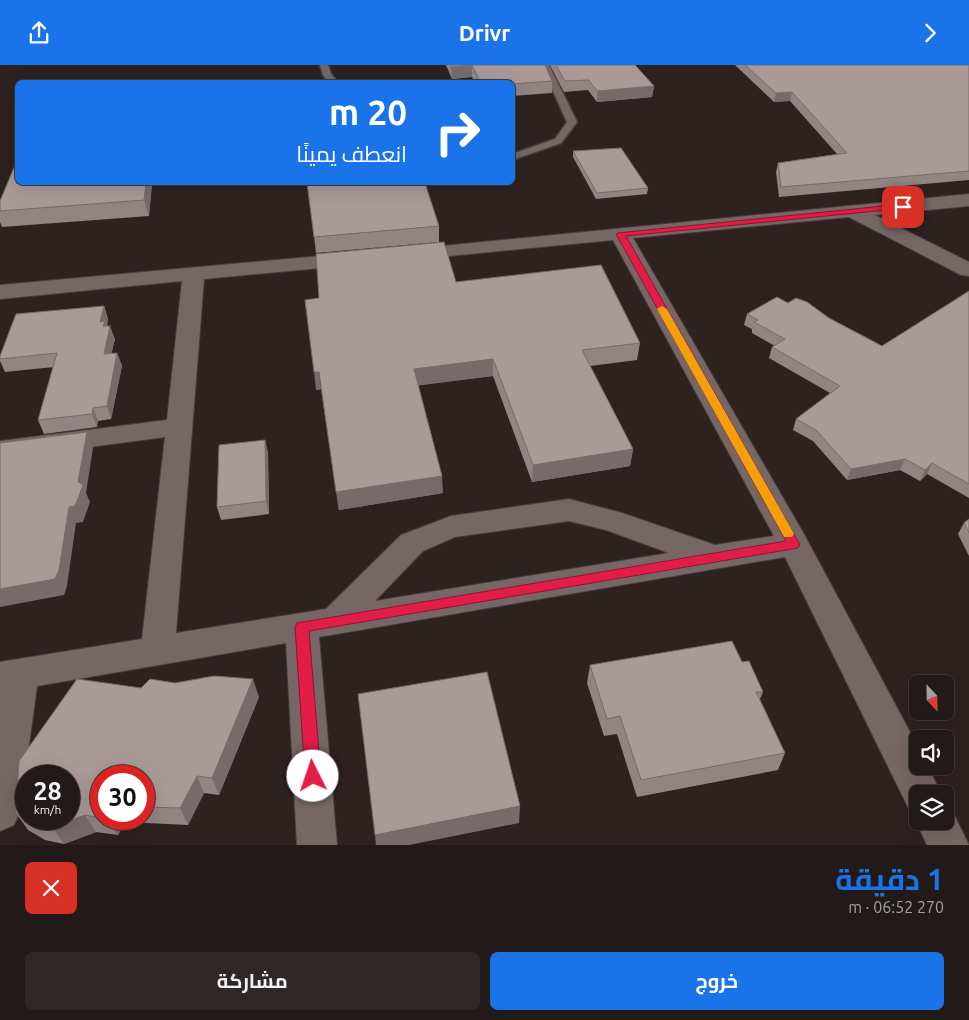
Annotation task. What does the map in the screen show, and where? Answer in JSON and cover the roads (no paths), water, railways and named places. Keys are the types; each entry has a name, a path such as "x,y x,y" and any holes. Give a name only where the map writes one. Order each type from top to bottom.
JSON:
{"street":[{"path":"0,293 969,200"},
{"path":"920,205 969,214"},
{"path":"854,211 969,270"},
{"path":"620,234 794,544 917,785"},
{"path":"158,651 194,274"},
{"path":"0,449 178,427"},
{"path":"317,845 318,624 412,543 451,527 569,510 612,521 715,557"},
{"path":"0,812 11,675 794,544"},
{"path":"941,830 949,845"}],"lane":[{"path":"324,65 327,75 331,80"},
{"path":"515,156 558,141 572,122 545,65"}]}
